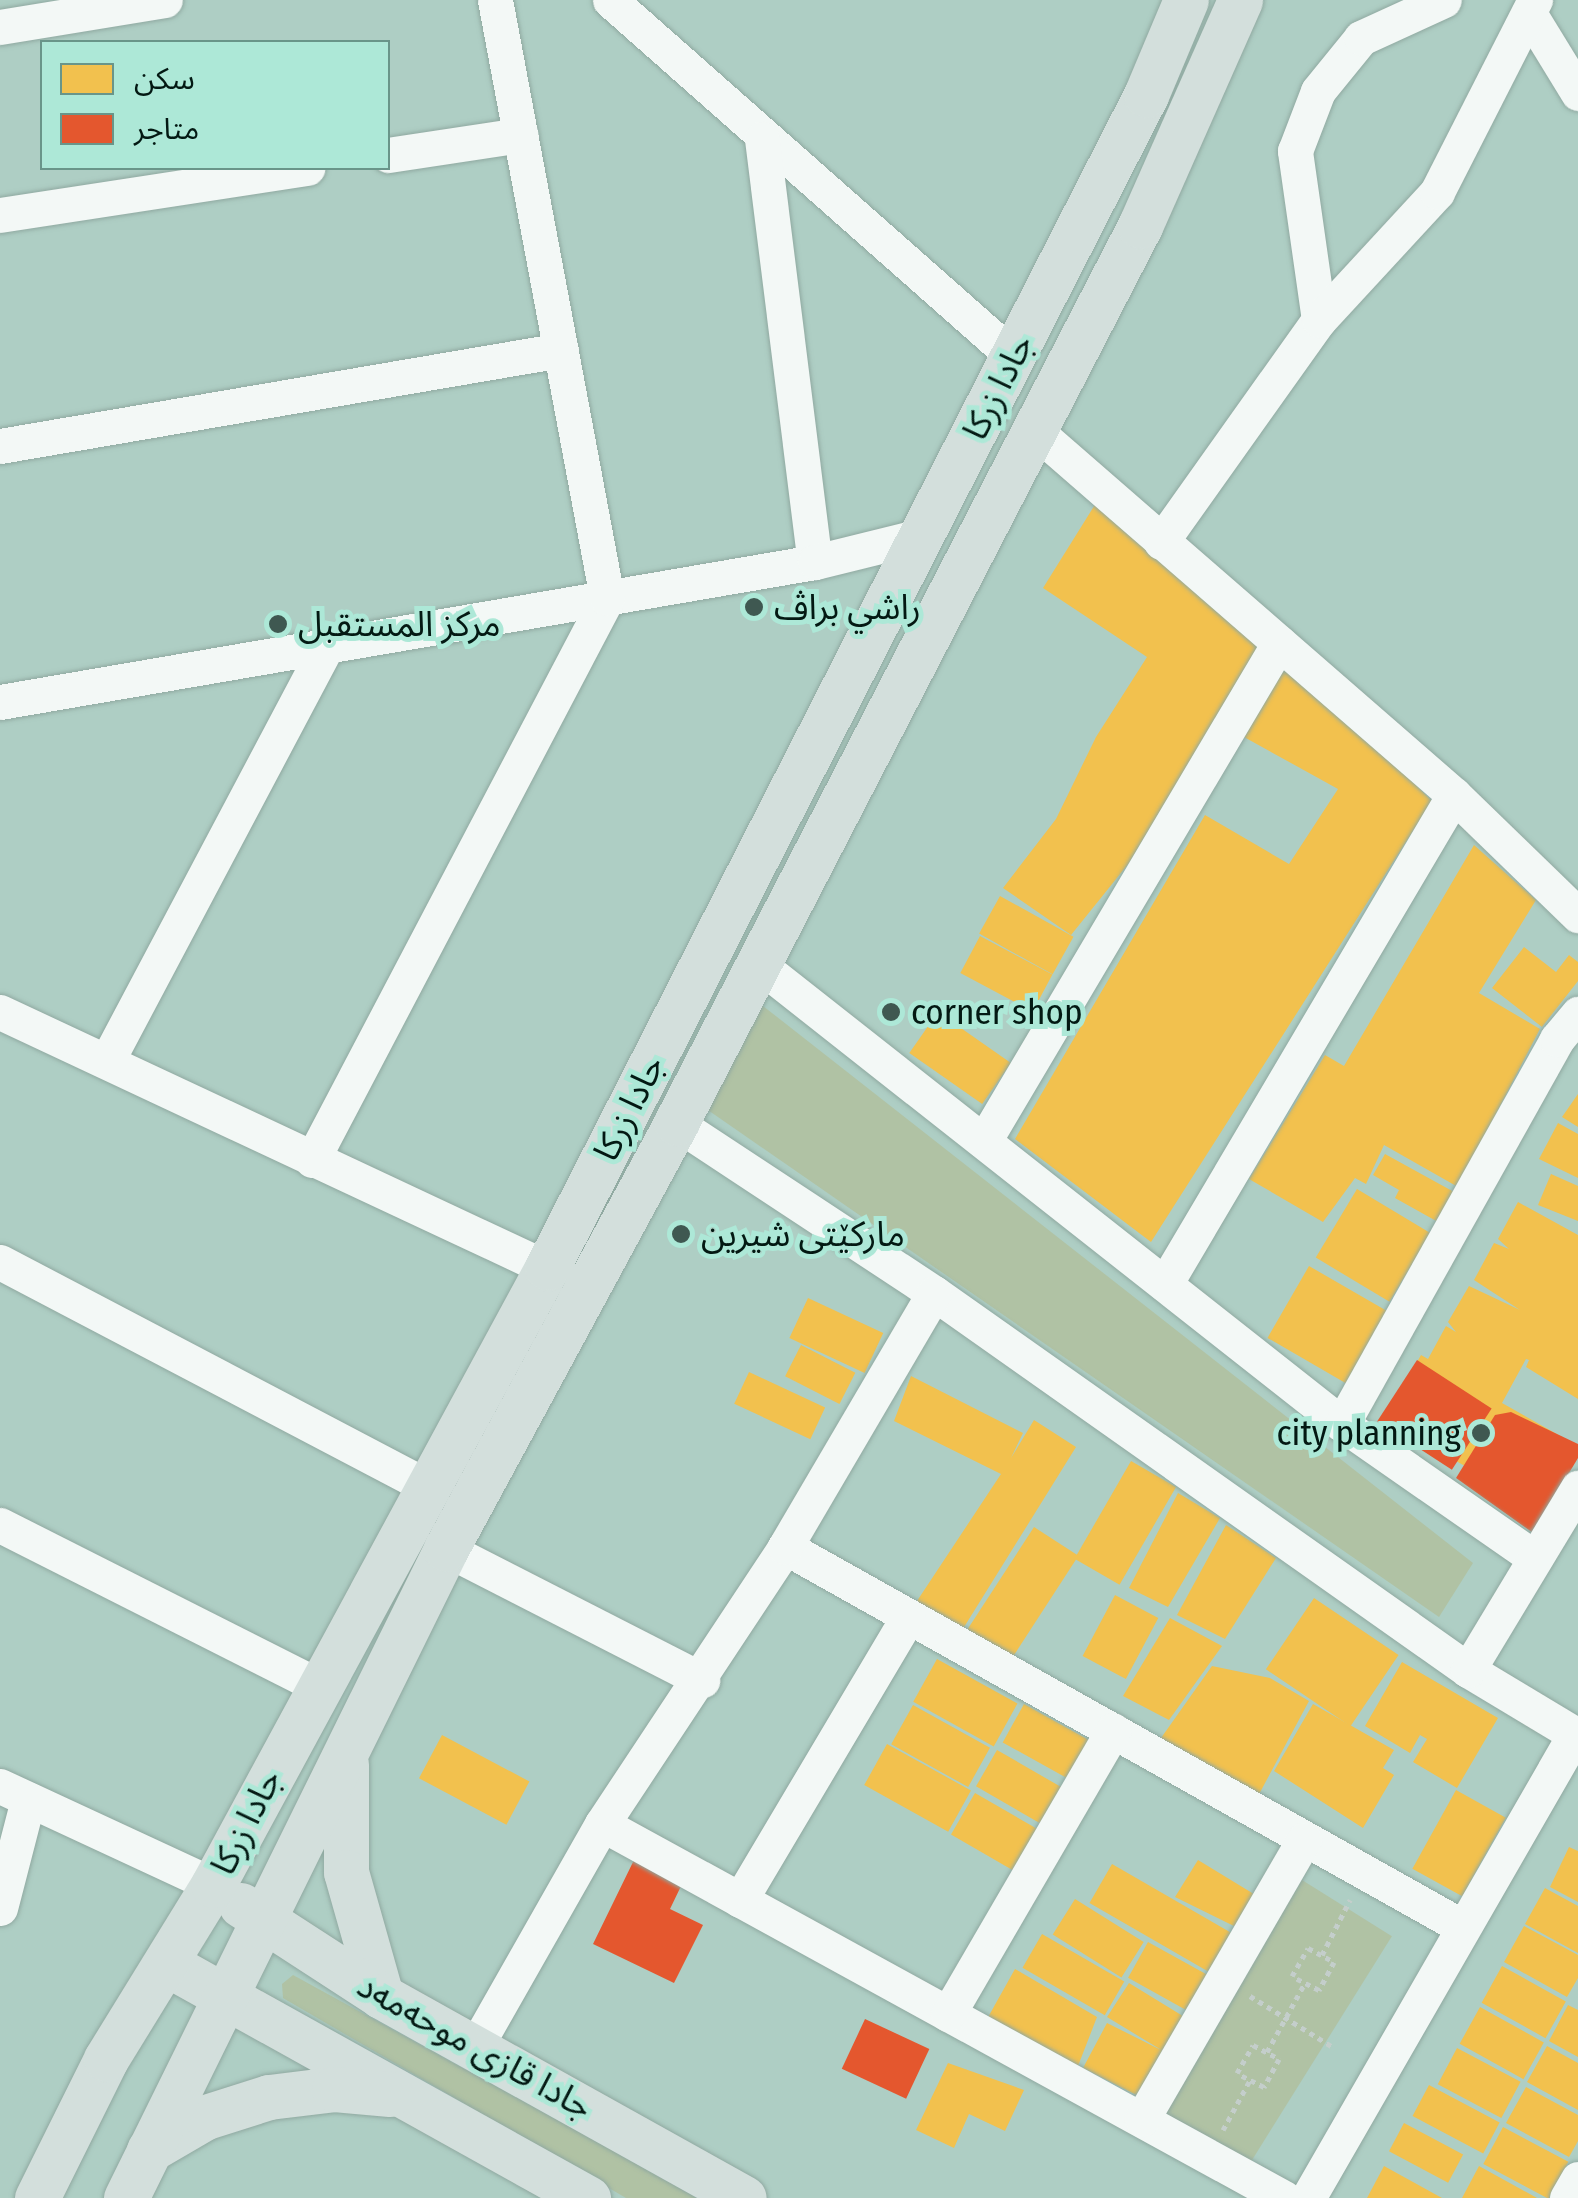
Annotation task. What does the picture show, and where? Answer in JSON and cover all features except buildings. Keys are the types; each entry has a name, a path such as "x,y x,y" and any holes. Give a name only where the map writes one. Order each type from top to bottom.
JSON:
{"main road":[{"name":"جادا زرکا","path":"37,2198 106,2059 213,1885 316,1685 547,1268 1146,96 1186,0"},
{"name":"جادا زرکا","path":"126,2198 446,1549 676,1123 1031,428 1140,226 1240,0"},
{"path":"348,1743 346,1872 380,1996"},
{"name":"جادا قازی موحەمەد","path":"213,1885 380,1996 477,2044 744,2198"},
{"path":"275,2021 265,1991 273,1965 296,1952 321,1959"},
{"path":"167,1964 227,1992 400,2095 588,2198"},
{"path":"150,2150 206,2118 269,2097 334,2090 400,2095"}],"street":[{"path":"0,28 165,0"},
{"path":"312,1160 607,598 495,0"},
{"path":"610,0 762,138 1014,356"},
{"path":"1318,320 1295,151 1318,91 1362,38 1444,0"},
{"path":"1161,542 1318,320 1438,192 1532,6"},
{"path":"1532,6 1578,94"},
{"path":"390,155 520,135"},
{"path":"762,138 814,562"},
{"path":"0,214 295,170"},
{"path":"0,446 561,350"},
{"path":"1031,428 1454,796 1578,915"},
{"path":"0,702 814,562 924,535"},
{"path":"984,1141 1279,643"},
{"path":"108,1060 326,646"},
{"path":"1165,1284 1454,796"},
{"path":"757,964 1342,1424 1535,1558"},
{"path":"0,1012 547,1268"},
{"path":"1342,1424 1557,1039 1578,1014"},
{"path":"676,1123 934,1293 1468,1670 1576,1735 1308,2198"},
{"path":"0,1262 425,1485"},
{"path":"477,2044 602,1824 702,1680 934,1293"},
{"path":"1468,1670 1578,1488"},
{"path":"0,1525 316,1685"},
{"path":"785,1547 1462,1926"},
{"path":"446,1549 702,1680"},
{"path":"740,1900 908,1617"},
{"path":"948,2014 1114,1731"},
{"path":"0,1908 14,1793 213,1885"},
{"path":"602,1824 1284,2198"},
{"path":"1142,2118 1304,1838"},
{"path":"1568,2198 1578,2179"}],"path":[{"path":"1322,1955 1364,1871"},
{"path":"1308,1948 1334,1962 1319,1990 1305,1983 1292,1976 1308,1948"},
{"path":"1267,2052 1305,1983"},
{"path":"1246,1994 1332,2048"},
{"path":"1252,2045 1280,2059 1264,2087 1250,2080 1237,2073 1252,2045"},
{"path":"1219,2138 1250,2080"}],"green space":[{"path":"758,1002 1473,1563 1439,1617 705,1108"},
{"path":"1302,1880 1392,1936 1249,2165 1159,2109"},
{"path":"293,1975 697,2198 626,2198 283,1998 282,1984"}],"place":[{"name":"راشي براڤ","path":"754,607"},
{"name":"مركز المستقبل","path":"278,624"},
{"name":"corner shop","path":"891,1012"},
{"name":"مارکێتی شیرین","path":"681,1234"},
{"name":"city planning","path":"1481,1433"}]}
